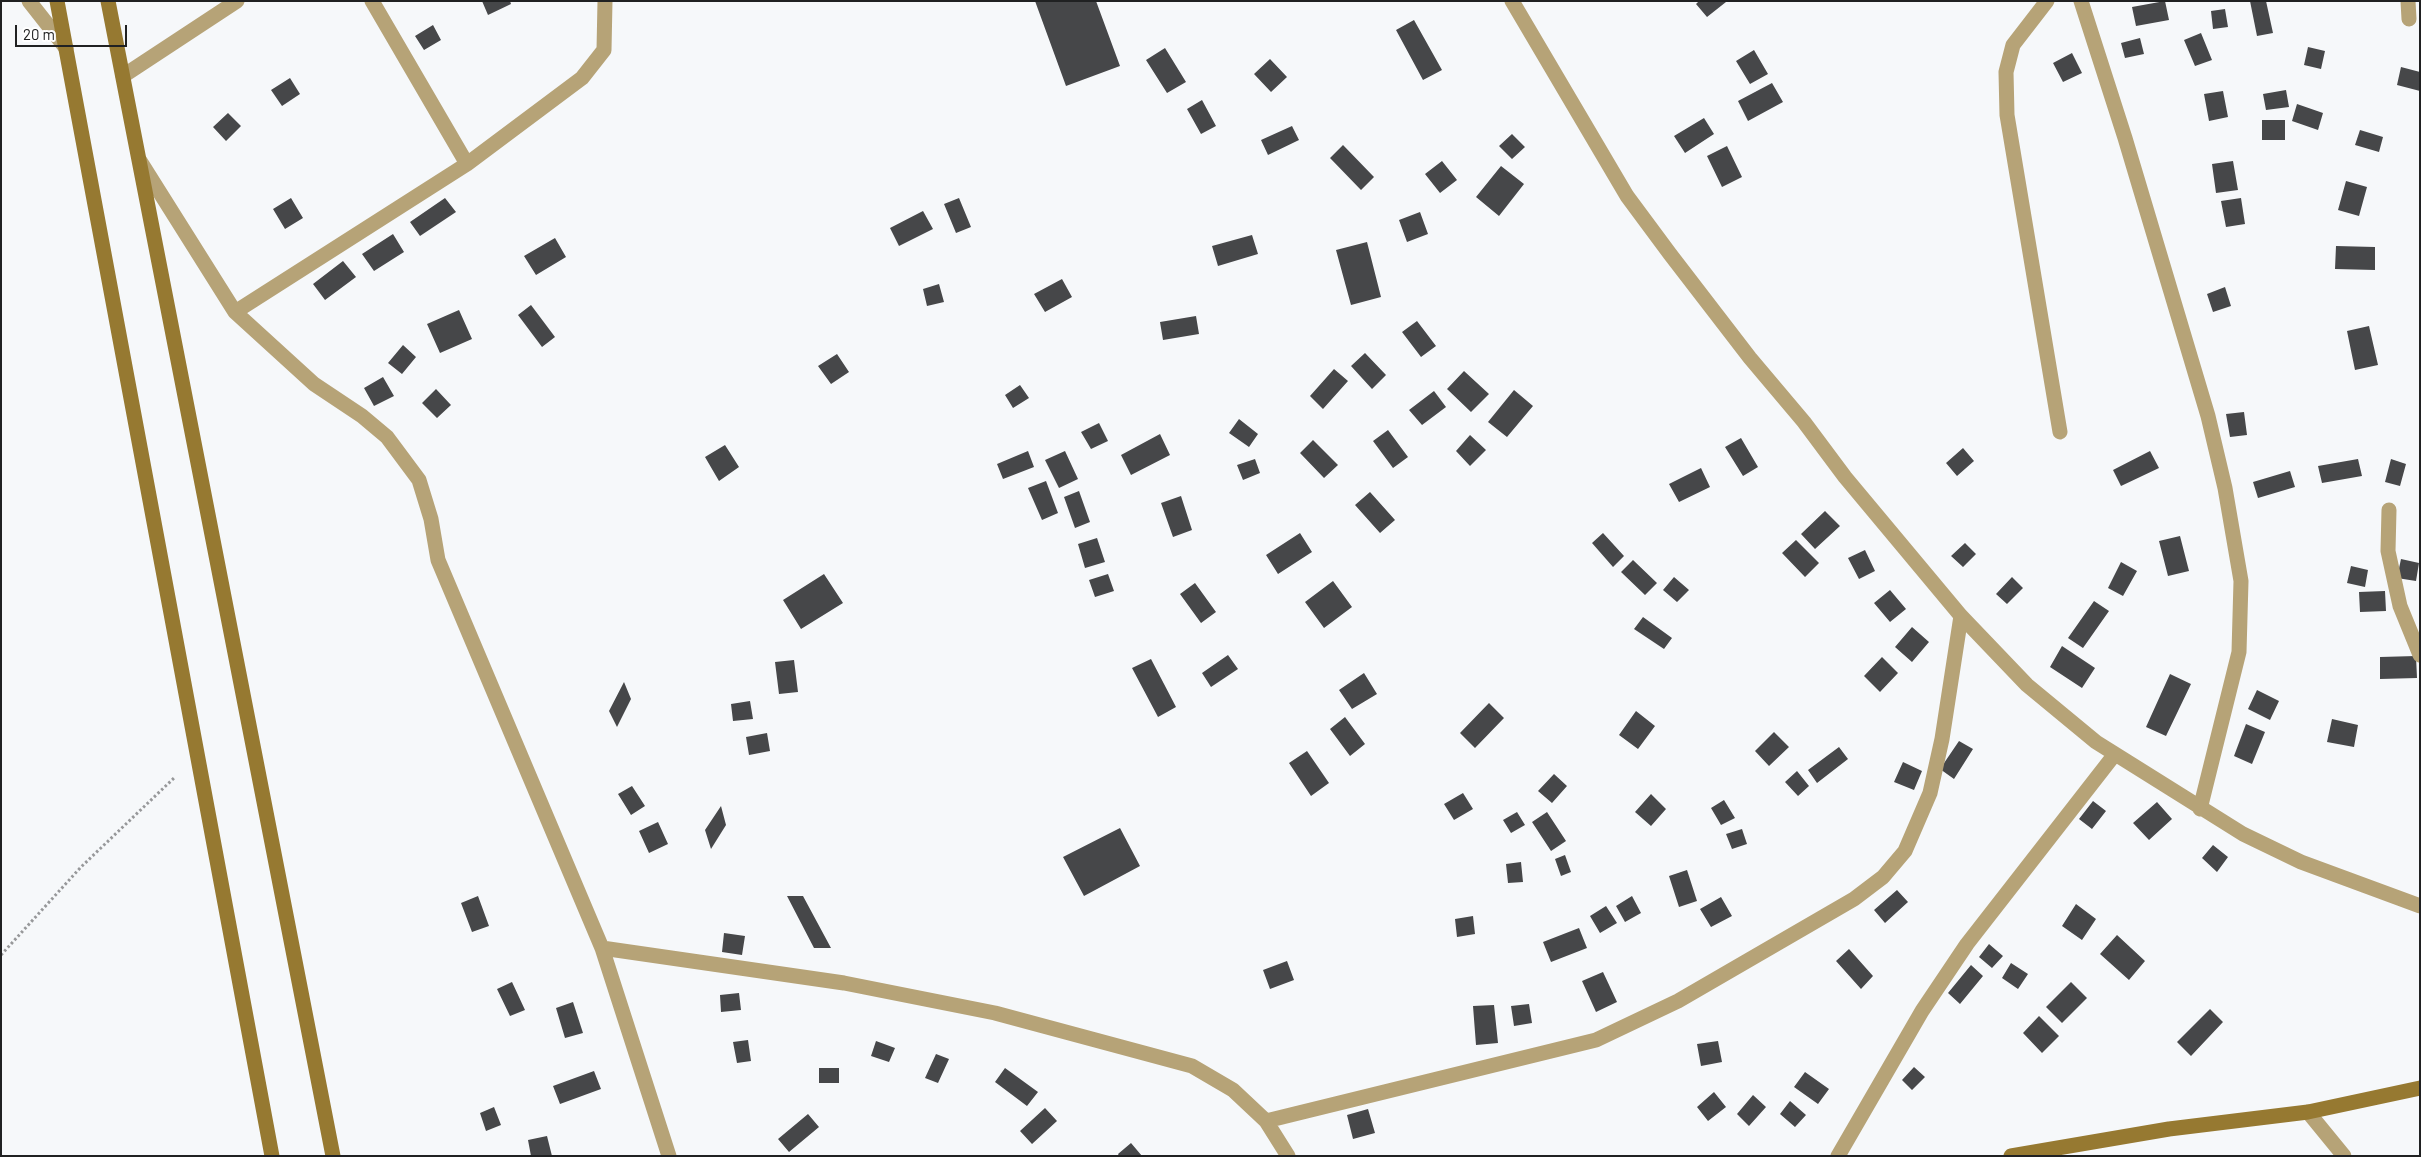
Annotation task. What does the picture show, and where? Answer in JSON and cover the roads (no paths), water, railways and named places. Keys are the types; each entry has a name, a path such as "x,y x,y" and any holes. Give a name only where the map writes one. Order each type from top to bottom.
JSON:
{"street":[{"path":"29,1 66,48"},
{"path":"57,1 272,1156"},
{"path":"108,1 333,1156"},
{"path":"123,76 237,1"},
{"path":"372,1 466,164"},
{"path":"235,312 466,164 582,78 604,50 605,1"},
{"path":"1512,1 1627,196 1750,358 1804,422 1845,477 1961,616 2027,685 2096,742 2200,809 2243,834 2301,862 2420,906"},
{"path":"2047,1 2013,45 2006,72 2007,115 2060,432"},
{"path":"2081,1 2125,138 2208,416 2225,488 2241,581 2240,652 2200,809"},
{"path":"2408,1 2409,19"},
{"path":"140,161 235,312 314,384 362,416 387,437 419,480 431,519 438,560 602,948 669,1156"},
{"path":"2388,510 2388,551 2398,597 2404,618 2420,655"},
{"path":"1266,1121 1596,1040 1678,1001 1854,900 1883,877 1905,852 1930,793 1942,739 1961,616"},
{"path":"1838,1156 1922,1011 1967,944 2115,754"},
{"path":"602,948 844,983 995,1013 1192,1066 1233,1090 1266,1121 1288,1156"},
{"path":"2011,1156 2168,1129 2308,1112 2420,1088"},
{"path":"2308,1112 2344,1156"}]}
